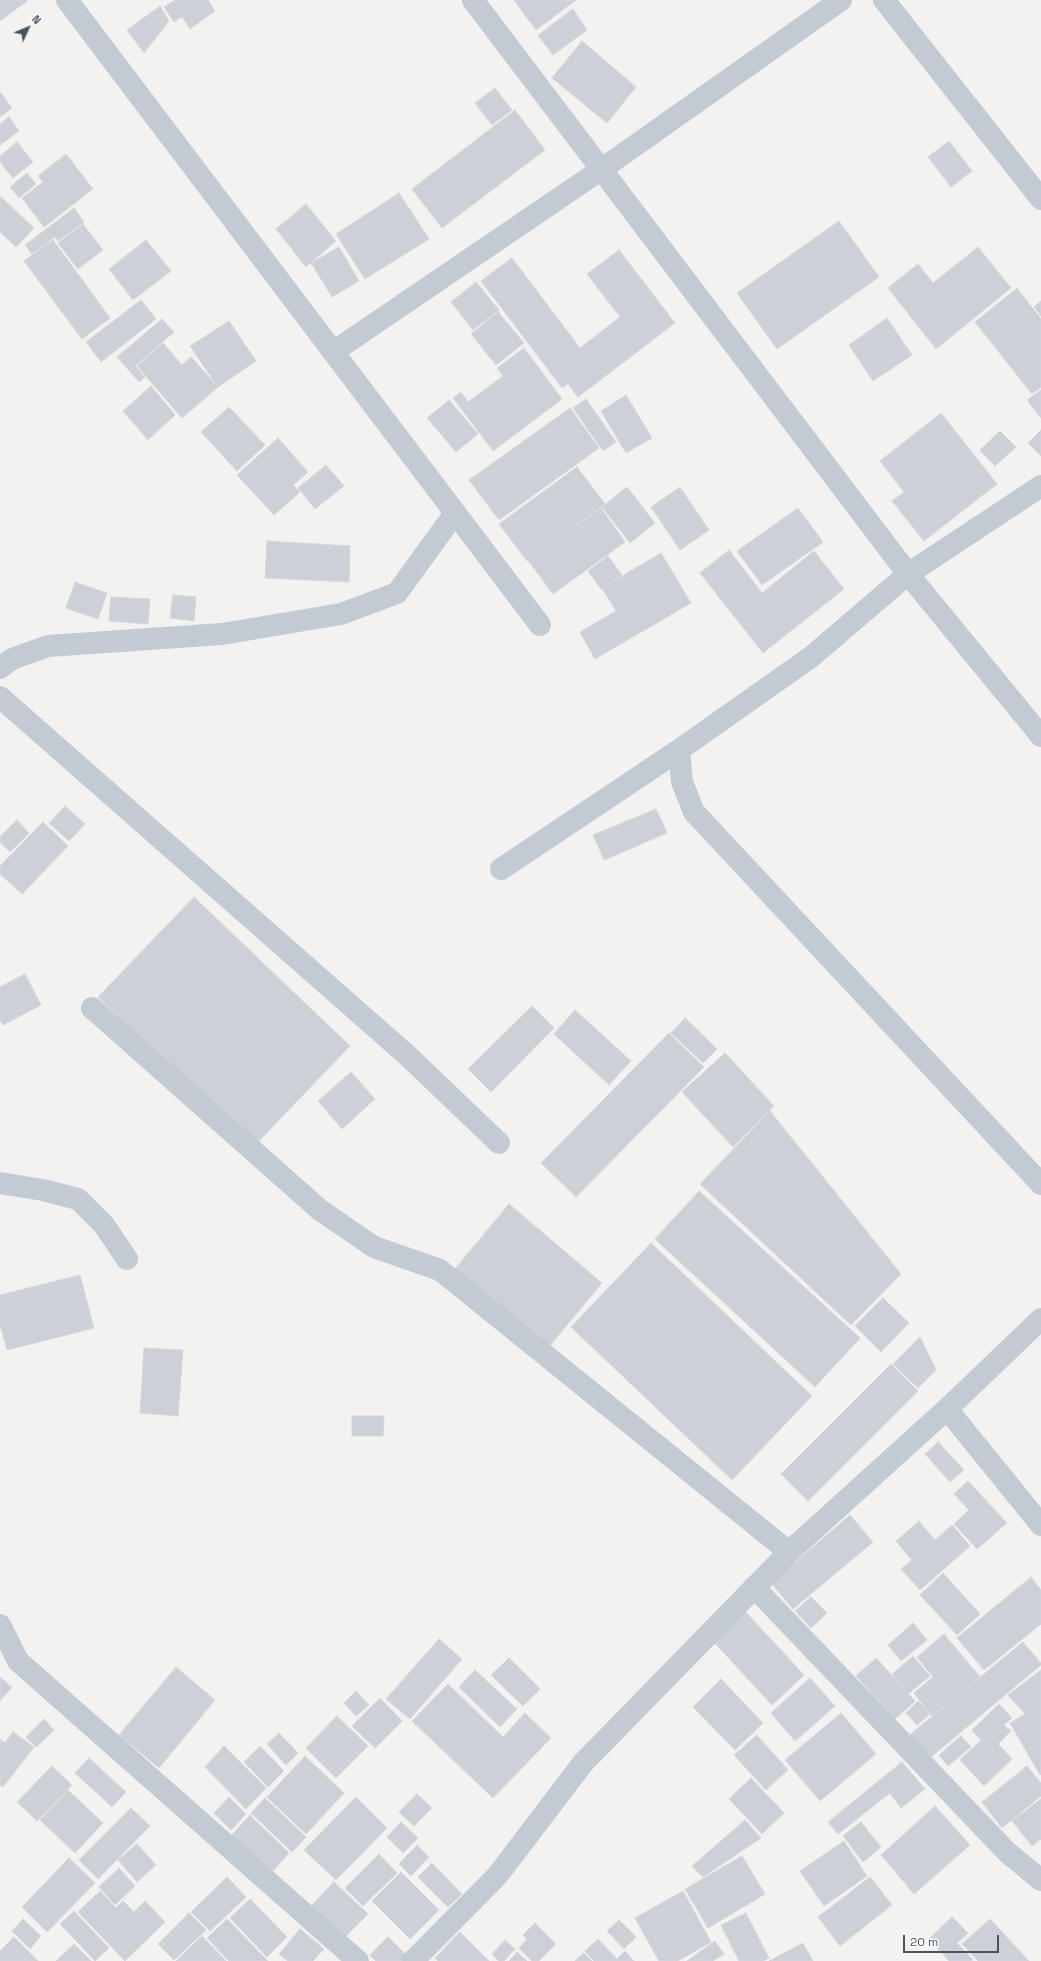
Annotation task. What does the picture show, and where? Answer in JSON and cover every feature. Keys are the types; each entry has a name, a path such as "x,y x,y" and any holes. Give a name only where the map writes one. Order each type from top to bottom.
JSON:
{"street":[{"path":"67,0 540,625"},
{"path":"473,0 908,574 1041,736"},
{"path":"333,352 602,169 841,0"},
{"path":"884,0 1041,199"},
{"path":"501,869 679,750 811,657 908,574 1041,486"},
{"path":"0,668 12,659 48,646 222,634 341,614 397,593 454,513"},
{"path":"0,697 408,1056 499,1143"},
{"path":"679,750 682,782 694,812 1041,1184"},
{"path":"92,1008 320,1210 374,1247 440,1270 789,1552"},
{"path":"0,1183 43,1190 78,1199 104,1225 127,1260"},
{"path":"413,1961 497,1876 583,1763 754,1587 789,1552 947,1409 1041,1319"},
{"path":"947,1409 1041,1525"},
{"path":"754,1587 1007,1852 1041,1880"},
{"path":"0,1625 18,1661 358,1961"}],"building":[{"path":"0,0 26,0 27,1 0,21"},
{"path":"175,0 208,0 215,11 190,29 182,17 174,22 164,7"},
{"path":"514,0 576,0 536,30"},
{"path":"160,6 169,21 144,53 127,30"},
{"path":"573,9 587,30 553,55 538,35"},
{"path":"582,41 636,87 607,123 552,78"},
{"path":"495,88 512,110 492,125 475,103"},
{"path":"0,92 12,108 0,117"},
{"path":"515,110 545,150 442,228 412,189"},
{"path":"9,117 19,131 0,145 0,124"},
{"path":"949,141 972,171 951,187 928,157"},
{"path":"17,142 33,162 13,178 0,162 0,156"},
{"path":"66,154 93,189 44,227 22,198 43,182 38,176"},
{"path":"27,173 36,184 19,198 10,187"},
{"path":"399,193 429,239 365,279 336,234"},
{"path":"0,196 34,228 16,247 0,232"},
{"path":"306,204 336,241 306,267 276,229"},
{"path":"74,208 84,222 58,241 55,237 32,254 25,245"},
{"path":"839,221 879,277 777,349 737,293"},
{"path":"83,224 103,250 78,269 58,243"},
{"path":"53,240 110,318 82,339 24,261"},
{"path":"146,240 171,271 133,300 109,269"},
{"path":"339,247 359,281 332,297 311,263"},
{"path":"978,247 1011,288 936,349 888,288 918,264 933,283"},
{"path":"619,250 675,323 578,397 568,384 562,388 481,281 512,258 580,348 620,317 587,274"},
{"path":"476,282 499,310 473,330 451,302"},
{"path":"1017,288 1041,319 1041,387 1032,394 975,322"},
{"path":"141,300 156,319 101,362 86,342"},
{"path":"1041,301 1041,316 1034,307"},
{"path":"498,312 524,343 496,365 471,334"},
{"path":"887,318 912,355 873,381 849,345"},
{"path":"162,319 174,332 135,366 145,377 139,382 117,357"},
{"path":"229,321 256,361 218,387 190,346"},
{"path":"163,343 182,365 191,357 218,387 182,418 137,366"},
{"path":"524,348 562,399 493,451 453,398 461,392 468,402 503,376 497,368"},
{"path":"151,386 175,415 148,440 123,411"},
{"path":"1041,390 1041,418 1027,400"},
{"path":"626,395 652,438 626,453 601,411"},
{"path":"586,399 616,442 603,451 573,408"},
{"path":"449,400 478,434 456,452 427,418"},
{"path":"229,407 265,445 237,471 201,432"},
{"path":"570,408 599,448 499,520 469,480"},
{"path":"941,413 997,484 924,541 892,501 904,492 880,461"},
{"path":"1041,430 1041,456 1028,443"},
{"path":"1000,431 1016,447 995,466 980,450"},
{"path":"278,438 308,472 293,485 300,492 274,515 237,475"},
{"path":"326,465 344,486 315,509 298,488"},
{"path":"577,467 605,504 527,561 499,524"},
{"path":"627,487 655,523 630,543 602,507"},
{"path":"680,487 709,530 680,550 651,507"},
{"path":"601,508 625,542 553,594 528,560"},
{"path":"798,508 823,542 762,585 737,551"},
{"path":"267,541 350,546 349,582 265,578"},
{"path":"729,550 762,593 814,551 844,589 763,653 700,573"},
{"path":"661,553 691,603 595,659 580,632 616,611 602,588"},
{"path":"608,556 622,575 601,589 588,571"},
{"path":"75,582 107,593 98,619 66,608"},
{"path":"173,595 196,597 194,621 170,618"},
{"path":"111,597 150,599 148,624 109,621"},
{"path":"65,806 85,824 69,841 49,823"},
{"path":"656,809 667,833 604,860 593,835"},
{"path":"17,820 29,833 10,852 0,842 0,837"},
{"path":"43,822 68,846 22,894 0,874 0,866"},
{"path":"194,897 350,1046 254,1146 98,997"},
{"path":"25,974 41,1005 3,1025 0,1020 0,987"},
{"path":"532,1006 554,1028 491,1092 468,1069"},
{"path":"575,1010 631,1061 609,1085 554,1034"},
{"path":"685,1018 717,1049 703,1063 671,1033"},
{"path":"669,1033 704,1067 576,1197 541,1163"},
{"path":"725,1053 774,1106 733,1147 682,1092"},
{"path":"351,1072 375,1099 342,1129 318,1101"},
{"path":"770,1111 901,1274 851,1325 700,1184"},
{"path":"699,1191 860,1338 815,1387 655,1239"},
{"path":"509,1204 602,1283 547,1349 454,1270"},
{"path":"651,1243 812,1396 732,1480 571,1327"},
{"path":"80,1275 94,1328 7,1350 0,1325 0,1295"},
{"path":"883,1298 909,1323 881,1352 855,1326"},
{"path":"920,1337 936,1370 918,1388 893,1364"},
{"path":"144,1348 183,1350 178,1416 140,1413"},
{"path":"891,1364 918,1391 808,1501 781,1474"},
{"path":"352,1416 384,1416 383,1436 352,1436"},
{"path":"938,1442 964,1470 950,1482 925,1454"},
{"path":"968,1481 1007,1523 977,1549 954,1524 969,1510 954,1494"},
{"path":"850,1515 873,1542 793,1609 771,1583"},
{"path":"919,1521 935,1540 952,1525 970,1546 920,1590 901,1569 912,1560 896,1541"},
{"path":"943,1573 980,1614 957,1635 920,1595"},
{"path":"1031,1577 1041,1590 1041,1624 984,1670 957,1638"},
{"path":"811,1597 827,1613 811,1628 795,1611"},
{"path":"743,1609 804,1675 772,1705 711,1639"},
{"path":"913,1623 927,1640 901,1661 888,1645"},
{"path":"944,1634 980,1677 932,1716 914,1693 933,1677 917,1657"},
{"path":"439,1639 462,1659 410,1719 386,1699"},
{"path":"1023,1642 1041,1663 1041,1665 925,1762 906,1738"},
{"path":"913,1656 930,1676 908,1694 892,1674"},
{"path":"509,1658 540,1689 523,1706 491,1675"},
{"path":"876,1658 915,1701 895,1719 856,1676"},
{"path":"176,1667 215,1700 159,1768 119,1735"},
{"path":"475,1670 517,1709 500,1727 459,1687"},
{"path":"1041,1670 1040,1775 1010,1723 1025,1714 1008,1695"},
{"path":"0,1677 12,1687 0,1701"},
{"path":"810,1678 835,1706 795,1741 771,1713"},
{"path":"721,1679 763,1723 735,1750 693,1707"},
{"path":"448,1684 503,1737 525,1713 551,1738 493,1798 412,1721"},
{"path":"356,1691 369,1705 356,1716 344,1703"},
{"path":"380,1698 402,1721 375,1748 352,1726"},
{"path":"918,1701 930,1714 917,1725 906,1713"},
{"path":"999,1704 1012,1718 1004,1725 1011,1731 998,1744 1012,1759 984,1786 960,1760 981,1740 972,1730"},
{"path":"841,1713 876,1754 820,1801 785,1760"},
{"path":"337,1716 368,1746 336,1778 306,1748"},
{"path":"44,1719 54,1730 36,1747 26,1737"},
{"path":"13,1732 34,1747 3,1787 0,1785 0,1739 5,1743"},
{"path":"279,1733 298,1753 286,1765 267,1744"},
{"path":"757,1735 788,1770 766,1790 734,1755"},
{"path":"961,1736 971,1747 948,1766 939,1755"},
{"path":"224,1746 266,1788 246,1809 205,1767"},
{"path":"260,1746 284,1771 268,1787 244,1762"},
{"path":"305,1756 344,1793 306,1834 267,1797"},
{"path":"89,1758 126,1792 112,1807 75,1773"},
{"path":"902,1762 925,1789 901,1808 890,1793 838,1834 828,1822"},
{"path":"52,1766 72,1785 37,1821 17,1802"},
{"path":"1027,1766 1041,1783 1041,1796 1002,1828 982,1802"},
{"path":"751,1778 784,1813 762,1834 729,1799"},
{"path":"68,1790 103,1823 75,1853 40,1820"},
{"path":"417,1794 432,1808 414,1826 399,1812"},
{"path":"229,1797 246,1814 231,1830 214,1813"},
{"path":"356,1797 387,1828 336,1880 304,1850"},
{"path":"265,1798 306,1837 292,1852 251,1813"},
{"path":"1041,1799 1041,1839 1032,1846 1012,1821"},
{"path":"935,1806 970,1845 914,1894 881,1855"},
{"path":"131,1808 150,1826 98,1879 79,1860"},
{"path":"250,1815 289,1853 270,1874 231,1836"},
{"path":"745,1820 761,1838 703,1877 692,1866"},
{"path":"401,1822 418,1838 403,1853 387,1837"},
{"path":"861,1822 881,1847 863,1862 843,1836"},
{"path":"844,1841 867,1876 824,1906 800,1871"},
{"path":"137,1844 156,1865 137,1882 118,1860"},
{"path":"417,1845 429,1857 411,1876 399,1864"},
{"path":"379,1854 397,1873 363,1906 345,1888"},
{"path":"742,1856 765,1894 708,1928 685,1889"},
{"path":"69,1858 95,1883 47,1932 22,1907"},
{"path":"432,1863 462,1894 448,1907 418,1877"},
{"path":"119,1868 135,1886 115,1905 99,1887"},
{"path":"401,1872 439,1910 410,1939 372,1901"},
{"path":"227,1877 246,1897 210,1931 191,1912"},
{"path":"870,1877 892,1905 840,1946 818,1917"},
{"path":"334,1882 368,1914 343,1939 309,1908"},
{"path":"100,1891 116,1908 123,1901 134,1912 145,1901 165,1922 125,1961 78,1912"},
{"path":"683,1891 711,1942 678,1961 659,1961 635,1918"},
{"path":"250,1899 287,1937 267,1957 230,1918"},
{"path":"74,1911 109,1948 95,1961 60,1924"},
{"path":"189,1913 206,1930 174,1960 158,1944"},
{"path":"746,1913 769,1958 763,1961 739,1961 721,1925"},
{"path":"952,1917 968,1933 957,1943 973,1960 971,1961 949,1961 929,1939"},
{"path":"23,1919 41,1936 30,1949 12,1931"},
{"path":"227,1919 268,1961 229,1961 207,1938"},
{"path":"990,1919 1029,1961 978,1961 962,1944"},
{"path":"619,1920 636,1937 624,1949 607,1931"},
{"path":"535,1923 556,1944 539,1961 532,1961 519,1948 527,1939 523,1935"},
{"path":"300,1929 324,1949 313,1961 288,1961 279,1954"},
{"path":"460,1932 489,1961 438,1961 435,1958"},
{"path":"202,1936 226,1961 176,1961"},
{"path":"14,1937 38,1961 0,1961 0,1951"},
{"path":"388,1937 409,1958 406,1961 376,1961 370,1955"},
{"path":"598,1939 617,1959 625,1951 634,1961 594,1961 585,1951"},
{"path":"505,1940 515,1949 504,1961 499,1961 492,1954"},
{"path":"715,1941 724,1954 713,1961 687,1961"},
{"path":"803,1943 813,1961 769,1961"},
{"path":"74,1944 91,1961 56,1961"},
{"path":"517,1952 527,1961 509,1961"},
{"path":"584,1953 592,1961 575,1961"}]}
